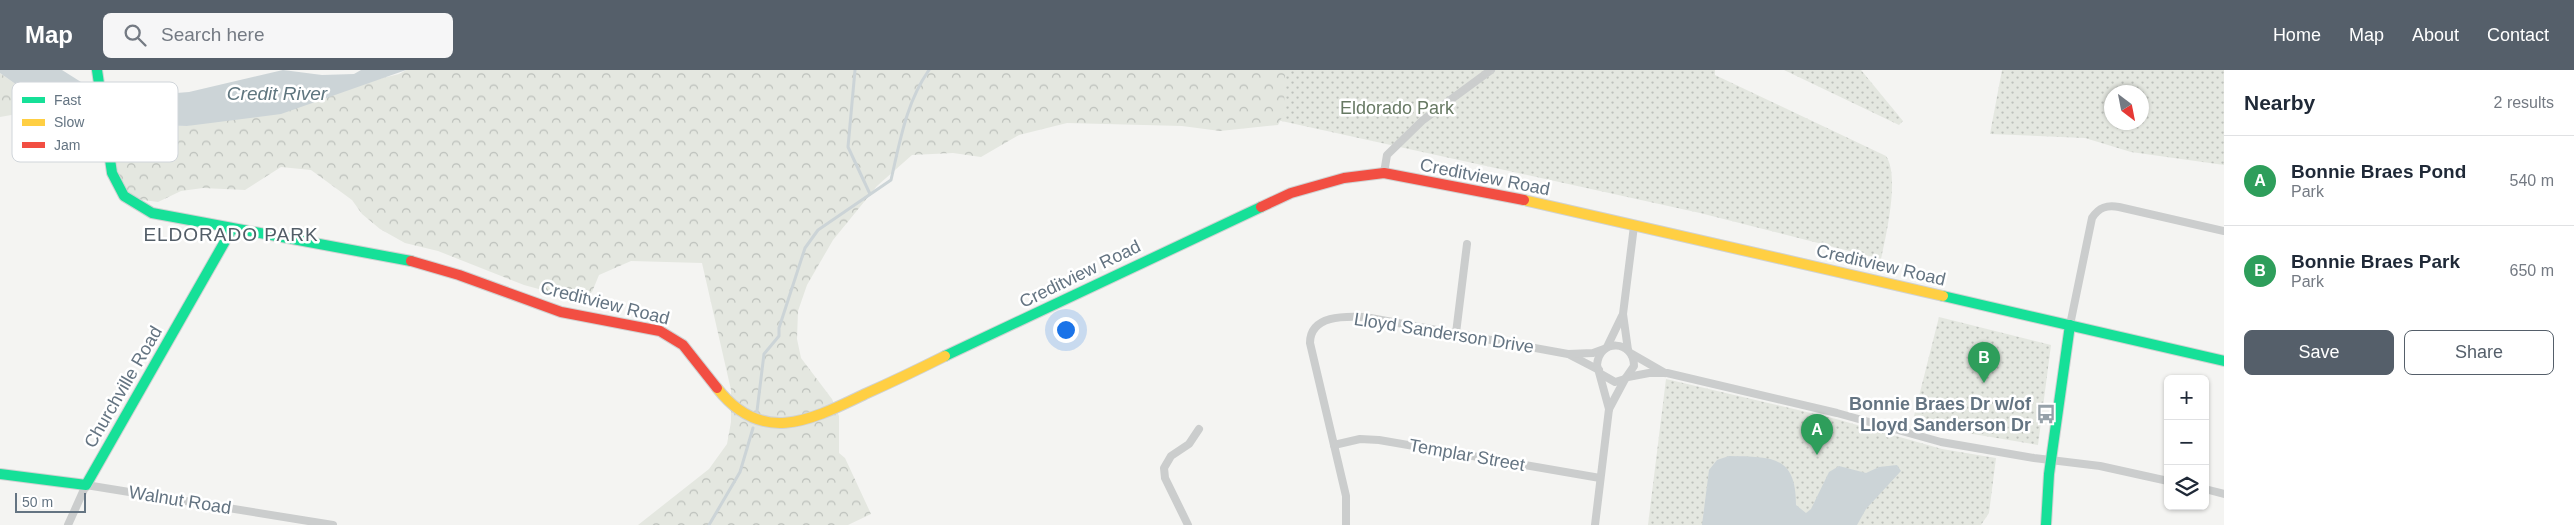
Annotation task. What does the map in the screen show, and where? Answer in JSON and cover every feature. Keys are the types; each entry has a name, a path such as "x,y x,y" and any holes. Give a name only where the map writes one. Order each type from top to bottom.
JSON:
{"street":[{"path":"1384,173 1387,155 1423,120 1491,70"},
{"name":"Creditview Road","path":"110,162 112,173 124,196 152,214 425,264 449,270 561,312 663,332 684,346 728,402 760,422 790,424 810,419 1291,193 1344,178 1384,173 1533,202 2224,361"},
{"path":"2046,525 2051,460 2070,325 2092,218 2101,208 2109,205 2224,231"},
{"path":"1609,409 1634,366 1623,314 1634,226"},
{"name":"Churchville Road","path":"86,485 232,230"},
{"path":"1456,333 1468,244"},
{"path":"1594,525 1609,409 1598,358 1606,348 1623,314"},
{"name":"Lloyd Sanderson Drive","path":"1346,525 1346,496 1310,344 1310,337 1318,324 1337,317 1353,316 1568,354 1593,353 1606,348"},
{"path":"1606,348 1618,345 1667,374"},
{"name":"Lloyd Sanderson Drive","path":"1568,354 1600,372"},
{"path":"1600,372 1615,382 1649,373 1667,374 1837,413 1941,442 2100,466 2164,480"},
{"path":"1188,525 1165,478 1164,468 1171,456 1189,444 1200,429"},
{"name":"Templar Street","path":"1334,445 1360,439 1379,440 1600,478"},
{"path":"0,474 86,485 68,525"},
{"name":"Walnut Road","path":"86,485 333,525"},
{"path":"2209,491 2224,494"}],"green space":[{"path":"406,70 1285,70 1284,113 1278,125 1220,131 1182,126 1067,123 1019,135 981,157 953,153 912,155 877,186 833,240 807,285 798,311 797,339 801,358 832,399 839,416 839,453 845,458 871,514 848,525 638,525 709,469 727,444 731,422 731,390 702,263 631,261 599,275 592,292 579,300 524,285 438,251 405,243 380,229 362,214 352,200 311,170 281,167 245,190 203,188 181,191 158,202 136,199 114,184 108,162 178,162 178,126 187,126 399,74"},
{"name":"Eldorado Park","path":"1050,70 1715,70 1715,75 1886,156 1890,165 1892,191 1881,259 1700,213"},
{"path":"1784,70 1861,70 1903,121 1899,125"},
{"path":"2002,70 2224,70 2224,165 2131,152 2085,138 1990,134"},
{"path":"0,73 13,82 12,115 0,117"},
{"path":"1939,317 2051,345 2038,445 1949,430 1913,420"},
{"path":"1666,379 1836,419 1942,449 1996,458 1989,513 1981,525 1648,525"}],"water":[{"name":"Credit River","path":"0,70 62,70 81,82 13,82 0,73"},
{"name":"Credit River","path":"283,70 322,75 354,74 361,70 406,70 281,114 178,126 178,93"},
{"path":"1729,456 1758,457 1779,462 1792,476 1796,505 1806,513 1811,509 1829,472 1839,466 1866,473 1879,467 1897,465 1901,471 1866,509 1857,525 1702,525 1709,470 1717,460"}],"waterway":[{"path":"855,70 848,147 870,194"},
{"path":"757,411 764,354 779,336 779,328 805,248 818,230 891,180 909,109 929,70"},
{"path":"709,525 740,472 753,428"}],"traffic: fast":[{"path":"97,70 99,82"},
{"path":"110,162 112,173 124,196 152,213 411,261"},
{"path":"945,356 1261,207"},
{"path":"0,474 86,485 232,229"},
{"path":"1943,296 2224,361"},
{"path":"2046,525 2049,474 2070,325"}],"traffic: slow":[{"path":"1524,200 1943,296"},
{"path":"717,388 734,406 752,417 769,422 788,422 806,419 825,412 945,356"}],"traffic: jam":[{"path":"1261,207 1291,193 1344,178 1384,173 1524,200"},
{"path":"411,261 459,275 561,312 660,331 683,345 717,388"}],"place":[{"name":"Bonnie Braes Park","path":"1984,383"},
{"name":"Bonnie Braes Dr w/of Lloyd Sanderson Dr","path":"2046,414"},
{"name":"Bonnie Braes Pond","path":"1817,455"}],"district":[{"name":"ELDORADO PARK","path":"231,234"}]}
